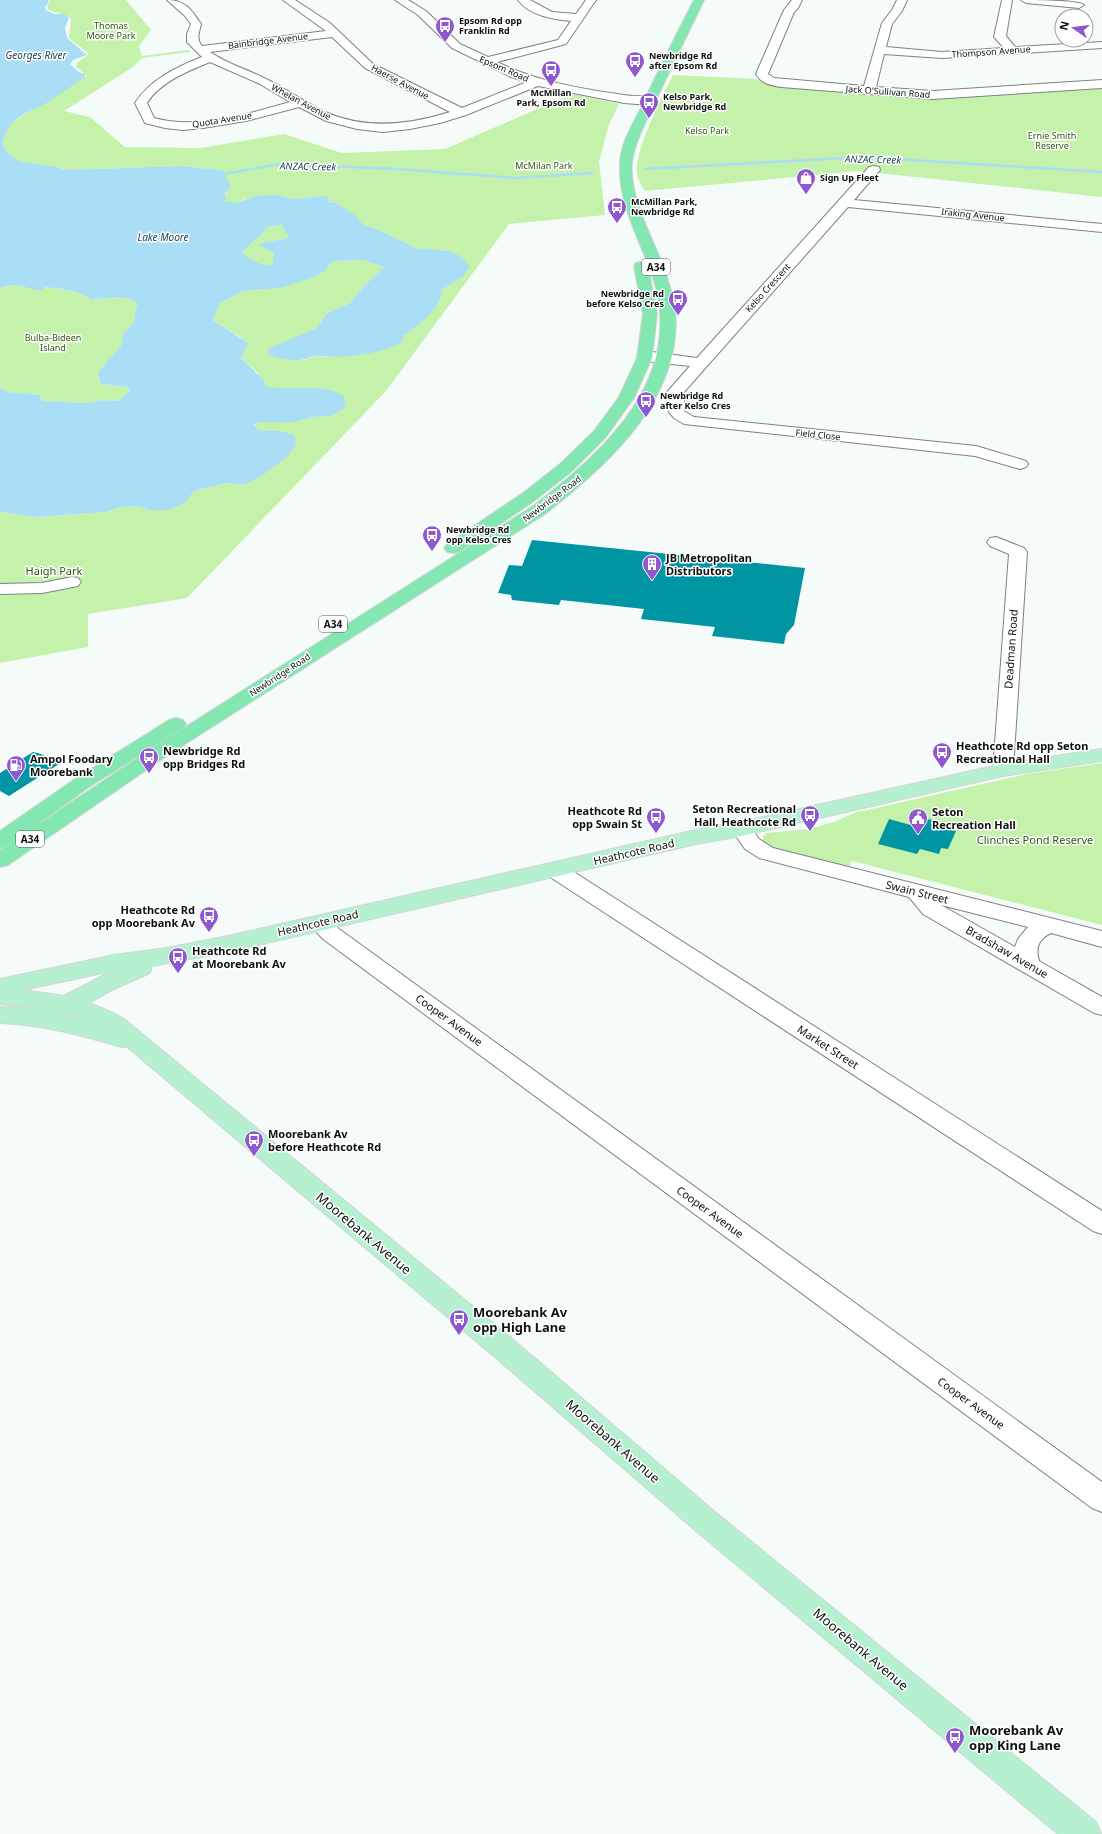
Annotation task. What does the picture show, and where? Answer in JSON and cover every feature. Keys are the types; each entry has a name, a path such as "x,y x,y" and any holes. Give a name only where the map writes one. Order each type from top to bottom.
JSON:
{"highway":[{"name":"Newbridge Road","path":"0,860 155,756 496,538 560,494 586,473 624,432 651,392 664,358 668,330 666,297 631,195 627,179 626,163 632,139 699,0"},
{"path":"631,104 641,87"},
{"name":"Newbridge Road","path":"0,841 82,784 454,548 542,488 577,458 610,422 632,388 645,356 650,326 649,290 614,187"}],"main road":[{"name":"Heathcote Road","path":"0,987 99,966 167,956 228,944 696,837 741,829 1003,770 1102,755"},
{"name":"Heathcote Road","path":"99,966 73,978 61,991 64,1010 91,992 120,976 167,956"},
{"path":"91,992 87,999 88,1005 97,1014"},
{"name":"Moorebank Avenue","path":"0,996 64,1010 97,1014 116,1025 506,1350 705,1521 1084,1834"},
{"name":"Moorebank Avenue","path":"0,1015 24,1016 64,1010 142,1047"}],"street":[{"name":"Whelan Avenue","path":"172,0 193,18 196,24 193,34 193,42 211,58 270,85 337,121 374,127 395,128 425,124 461,112 537,82"},
{"name":"Haerse Avenue","path":"288,0 335,33 369,66 438,102 461,112"},
{"name":"Epsom Road","path":"400,0 422,13 456,46 515,75 537,82 631,104 650,101"},
{"path":"523,0 538,12 579,18"},
{"path":"486,62 562,42 591,0"},
{"name":"Jack O'Sullivan Road","path":"797,0 794,6 789,10 762,74 764,79 781,84 933,95 1102,84"},
{"path":"869,90 888,23 902,0"},
{"path":"1007,0 1000,37 1012,50"},
{"path":"1026,0 1079,5"},
{"name":"Bainbridge Avenue","path":"201,50 335,33"},
{"name":"Thompson Avenue","path":"880,50 942,55 1102,45"},
{"name":"Quota Avenue","path":"211,58 187,67 147,92 140,103 149,120 164,124 189,126 245,118 302,103"},
{"name":"Kelso Crescent","path":"701,363 874,170"},
{"name":"Iraking Avenue","path":"844,202 1102,228"},
{"path":"645,356 701,363"},
{"name":"Field Close","path":"701,363 676,391 674,408 680,416 690,421 976,451 1020,464"},
{"name":"Deadman Road","path":"996,542 1018,552 1003,770"},
{"path":"0,589 42,588 72,582"},
{"name":"Swain Street","path":"741,829 752,844 766,853 1102,939"},
{"name":"Market Street","path":"555,870 1102,1224"},
{"name":"Bradshaw Avenue","path":"916,892 931,909 1102,1007"},
{"name":"Cooper Avenue","path":"319,922 331,934 1102,1500"},
{"path":"1028,964 1025,954 1029,941 1036,930 1052,926"}],"green space":[{"path":"50,0 126,0 151,30 139,46 142,56 188,50 190,52 142,58 133,67 64,111 90,117 125,147 201,148 284,134 342,153 445,149 572,94 619,104 609,125 599,161 605,215 509,224 386,391 187,598 88,614 88,647 0,663 0,512 36,517 106,512 121,507 138,506 149,510 186,502 194,491 226,483 244,485 263,475 280,431 259,430 252,426 261,422 295,422 313,417 331,416 320,389 277,390 264,386 258,373 241,358 243,339 213,320 220,303 243,291 280,288 326,270 332,261 363,260 384,267 364,286 350,303 326,314 317,328 305,335 303,360 317,356 332,357 403,336 416,327 442,290 462,277 450,251 416,248 377,229 364,225 355,215 320,196 293,199 278,195 245,199 237,203 230,203 224,201 227,197 221,170 180,166 65,170 52,166 31,164 12,157 2,144 5,131 12,122 87,76 76,67 77,63 89,54 69,38 71,18 47,8"},
{"path":"673,75 756,79 780,87 934,98 1102,89 1102,197 859,171 645,191 639,181 637,164 644,138"},
{"path":"284,225 288,238 261,243 260,245 275,253 272,267 256,262 242,252 264,232 266,227"},
{"name":"Bulba-Bideen Island","path":"7,284 42,290 45,287 70,290 92,300 127,298 137,302 134,322 123,334 121,346 98,372 101,384 127,387 130,392 118,401 102,400 88,403 42,401 40,395 8,392 0,387 0,288"},
{"name":"Clinches Pond Reserve","path":"1102,763 1102,925 852,861 849,868 779,850 764,843 763,837 766,833 808,829 834,822 854,813 1027,774"}],"water":[{"name":"Lake Moore","path":"0,0 48,0 49,2 45,7 46,10 54,14 65,14 69,18 65,28 67,38 87,55 73,60 70,64 79,72 85,74 85,77 43,105 21,116 10,126 2,144 12,157 24,162 52,166 65,170 180,166 222,170 231,187 225,193 227,197 224,201 237,203 255,196 278,195 293,199 320,196 329,197 329,202 336,203 355,215 364,225 377,229 416,248 450,251 462,257 470,267 462,277 442,290 438,304 422,322 403,336 403,342 386,349 361,355 334,357 314,356 307,359 290,360 281,359 268,354 268,349 317,328 326,314 350,303 364,286 384,267 363,260 332,261 326,270 312,278 280,288 243,291 220,303 213,320 248,343 241,358 264,380 265,386 275,388 317,388 336,392 344,397 345,408 331,416 313,417 295,422 261,422 253,425 259,430 280,431 294,435 296,444 288,456 263,475 244,485 226,483 194,491 186,502 168,510 149,510 138,506 121,507 106,512 36,517 0,512 0,387 8,392 40,395 42,401 88,403 102,400 118,401 130,391 127,387 101,384 98,372 121,346 123,334 134,322 137,302 126,298 92,300 76,292 45,287 42,290 15,285 0,288","holes":["283,225 288,238 261,243 259,245 274,253 272,266 256,262 242,252 264,232 266,227"]}],"building":[{"name":"JB Metropolitan Distributors","path":"532,540 805,568 794,625 786,634 784,644 712,636 715,627 641,619 644,609 561,600 559,605 512,600 511,595 498,593 509,565 522,566"},
{"name":"Ampol Foodary Moorebank","path":"33,752 41,754 59,764 9,796 0,791 0,773"},
{"name":"Seton Recreation Hall","path":"918,817 932,820 931,824 956,831 948,849 941,848 939,854 920,849 917,854 878,844 889,819 914,826"}],"waterway":[{"name":"ANZAC Creek","path":"644,169 864,157 1102,172"},
{"name":"ANZAC Creek","path":"218,175 279,164 397,169 515,178 593,173"}],"place":[{"name":"Epsom Rd opp Franklin Rd","path":"445,43"},
{"name":"Newbridge Rd after Epsom Rd","path":"635,78"},
{"name":"McMillan Park, Epsom Rd","path":"551,87"},
{"name":"Kelso Park, Newbridge Rd","path":"649,119"},
{"name":"Sign Up Fleet","path":"806,195"},
{"name":"McMillan Park, Newbridge Rd","path":"617,224"},
{"name":"Newbridge Rd before Kelso Cres","path":"678,316"},
{"name":"Newbridge Rd after Kelso Cres","path":"646,418"},
{"name":"Newbridge Rd opp Kelso Cres","path":"432,552"},
{"name":"JB Metropolitan Distributors","path":"652,581"},
{"name":"Heathcote Rd opp Seton Recreational Hall","path":"942,769"},
{"name":"Newbridge Rd opp Bridges Rd","path":"149,774"},
{"name":"Ampol Foodary Moorebank","path":"16,782"},
{"name":"Seton Recreational Hall, Heathcote Rd","path":"810,832"},
{"name":"Heathcote Rd opp Swain St","path":"656,834"},
{"name":"Seton Recreation Hall","path":"918,835"},
{"name":"Heathcote Rd opp Moorebank Av","path":"209,933"},
{"name":"Heathcote Rd at Moorebank Av","path":"178,974"},
{"name":"Moorebank Av before Heathcote Rd","path":"254,1157"},
{"name":"Moorebank Av opp High Lane","path":"459,1336"},
{"name":"Moorebank Av opp King Lane","path":"955,1754"}],"park label":[{"name":"Thomas Moore Park","path":"111,32"},
{"name":"Kelso Park","path":"707,131"},
{"name":"Ernie Smith Reserve","path":"1052,142"},
{"name":"McMilan Park","path":"544,166"},
{"name":"Haigh Park","path":"54,571"}],"water label":[{"name":"Georges River","path":"36,55"}]}
